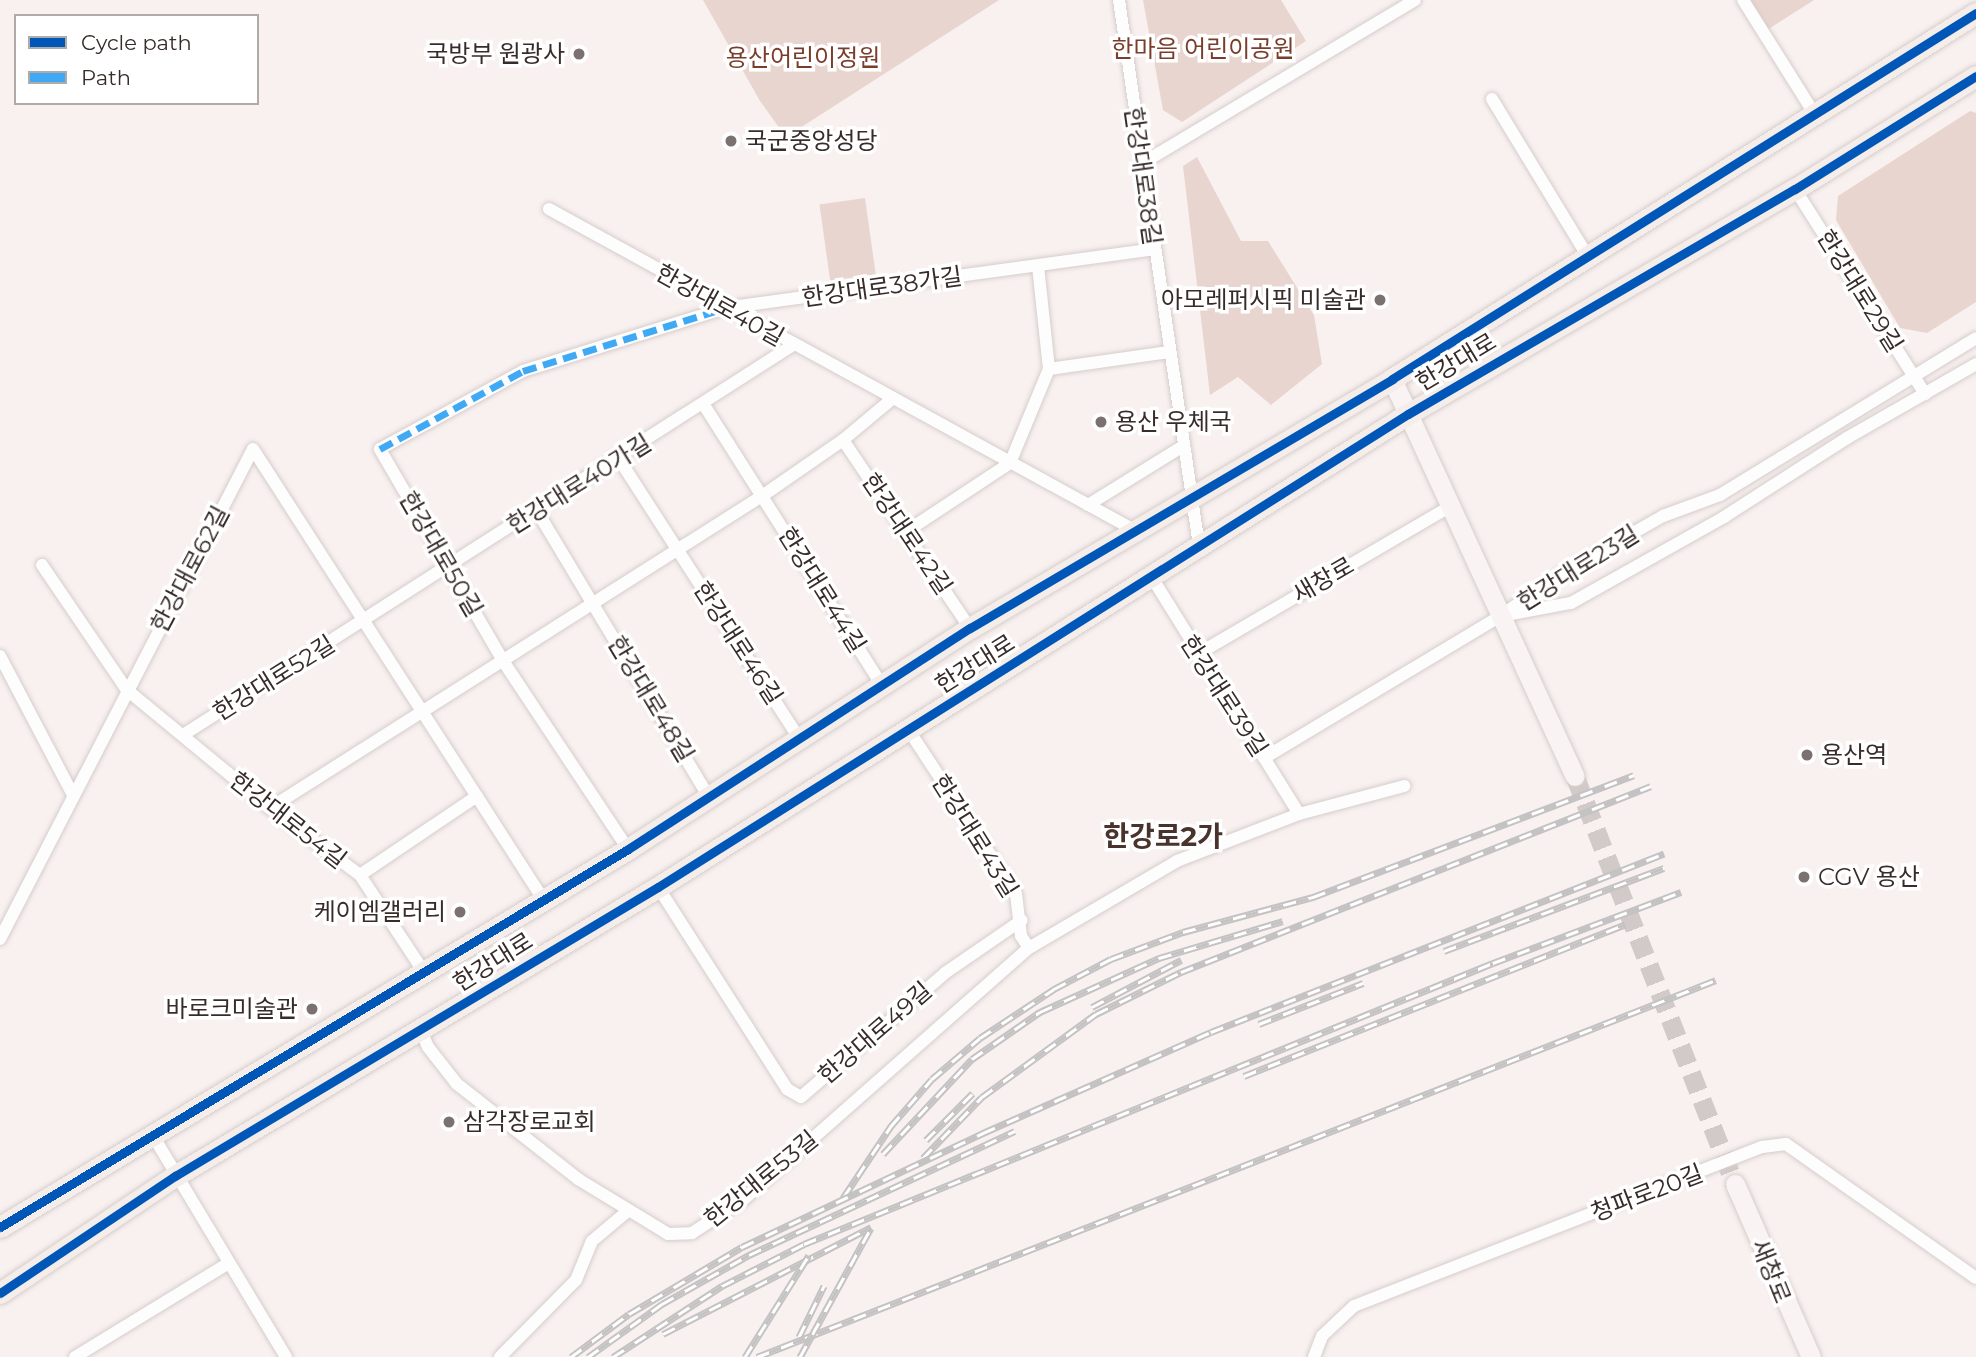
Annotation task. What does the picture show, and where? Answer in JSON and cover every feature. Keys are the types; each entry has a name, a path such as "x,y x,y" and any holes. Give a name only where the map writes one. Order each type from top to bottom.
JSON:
{"main road":[{"name":"한강대로","path":"0,1227 628,849 970,628 1392,379 1976,13"},
{"name":"한강대로","path":"0,1293 175,1176 658,887 1408,414 1795,189 1976,76"},
{"path":"1392,379 1575,776"},
{"name":"새창로","path":"1735,1184 1789,1315 1811,1357"}],"street":[{"name":"한강대로38길","path":"1119,0 1153,249 1199,546"},
{"path":"1141,164 1415,0"},
{"path":"1742,0 1814,113"},
{"path":"1492,99 1588,257"},
{"name":"한강대로29길","path":"1795,189 1925,394"},
{"name":"한강대로40길","path":"550,209 725,308 1136,531"},
{"name":"한강대로38가길","path":"380,449 523,371 725,308 1153,249"},
{"path":"907,531 1010,463 1049,369 1038,266"},
{"name":"한강대로23길","path":"1502,615 1564,572 1663,516 1720,495 1976,338"},
{"name":"한강대로40가길","path":"364,621 704,405 793,345"},
{"path":"1049,369 1169,352"},
{"name":"한강대로23길","path":"1502,615 1571,603 1724,517 1976,364"},
{"path":"270,808 594,603 677,547 762,496 843,440 892,399"},
{"name":"한강대로44길","path":"704,405 882,685"},
{"name":"한강대로42길","path":"843,440 970,628"},
{"path":"1088,505 1183,446"},
{"name":"한강대로62길","path":"0,939 72,793 253,449 364,621"},
{"name":"한강대로50길","path":"380,449 502,659 628,849"},
{"name":"한강대로46길","path":"619,459 799,738"},
{"name":"새창로","path":"1196,655 1451,506"},
{"name":"한강대로48길","path":"537,511 709,796"},
{"path":"42,565 127,690"},
{"name":"한강대로39길","path":"1151,576 1196,655 1299,814"},
{"path":"1264,758 1502,615"},
{"path":"364,621 543,899"},
{"name":"한강대로52길","path":"183,735 364,621"},
{"path":"0,656 72,793"},
{"name":"한강대로54길","path":"127,690 270,808 360,875 424,972"},
{"name":"한강대로43길","path":"908,729 1016,894 1022,920 1021,936 1029,948"},
{"path":"1029,948 1177,861 1299,814 1404,786"},
{"path":"360,875 477,796"},
{"name":"한강대로49길","path":"658,887 787,1089 801,1097 945,973 1022,920"},
{"name":"한강대로53길","path":"421,1030 428,1047 457,1084 578,1179 668,1234 692,1233 744,1199 1029,948"},
{"path":"152,1134 286,1357"},
{"name":"청파로20길","path":"1314,1357 1322,1336 1354,1306 1762,1147 1786,1144 1976,1278"},
{"path":"500,1357 576,1280 592,1241 629,1210"},
{"path":"75,1357 229,1263"}],"green space":[{"name":"용산어린이정원","path":"703,0 999,0 786,137 760,101"},
{"name":"한마음 어린이공원","path":"1143,0 1281,0 1306,41 1182,122 1163,110"},
{"path":"1748,0 1814,0 1767,30"},
{"path":"1970,111 1976,113 1976,302 1927,333 1900,328 1836,220 1838,196"},
{"path":"1197,157 1241,241 1268,241 1314,315 1322,364 1271,405 1238,377 1210,395 1183,166"},
{"path":"865,198 876,274 830,281 819,204"}],"tunnel":[{"path":"1575,776 1735,1184"}],"railway":[{"path":"843,1198 891,1126 932,1079 980,1038 1054,989 1111,959 1183,932 1313,897 1634,775"},
{"path":"923,1158 982,1097 1096,1014 1181,972 1651,786"},
{"path":"571,1357 629,1314 742,1247 983,1133 1211,1032 1664,854"},
{"path":"1444,951 1664,868"},
{"path":"613,1357 722,1286 804,1244 1493,963 1681,892"},
{"path":"883,1154 972,1059 1040,1012 1159,958 1283,921"},
{"path":"1244,1076 1625,924"},
{"path":"1092,1007 1181,960"},
{"path":"757,1357 1716,980"},
{"path":"1259,1024 1363,983"},
{"path":"926,1140 973,1093"},
{"path":"588,1357 662,1304 749,1255 1015,1131"},
{"path":"663,1334 871,1227"},
{"path":"800,1357 871,1228"},
{"path":"745,1357 809,1255"},
{"path":"799,1337 824,1286"}],"marked path":[{"path":"380,449 523,371 725,308"}],"cycle path":[{"path":"0,1227 628,849 970,628 1392,379 1976,13"},
{"path":"0,1293 175,1176 658,887 1408,414 1795,189 1976,76"}],"place":[{"name":"국방부 원광사","path":"579,54"},
{"name":"국군중앙성당","path":"731,141"},
{"name":"아모레퍼시픽 미술관","path":"1380,300"},
{"name":"용산 우체국","path":"1101,422"},
{"name":"용산역","path":"1807,755"},
{"name":"CGV 용산","path":"1804,877"},
{"name":"케이엠갤러리","path":"460,912"},
{"name":"바로크미술관","path":"312,1009"},
{"name":"삼각장로교회","path":"449,1122"}],"district":[{"name":"한강로2가","path":"1163,836"}]}
